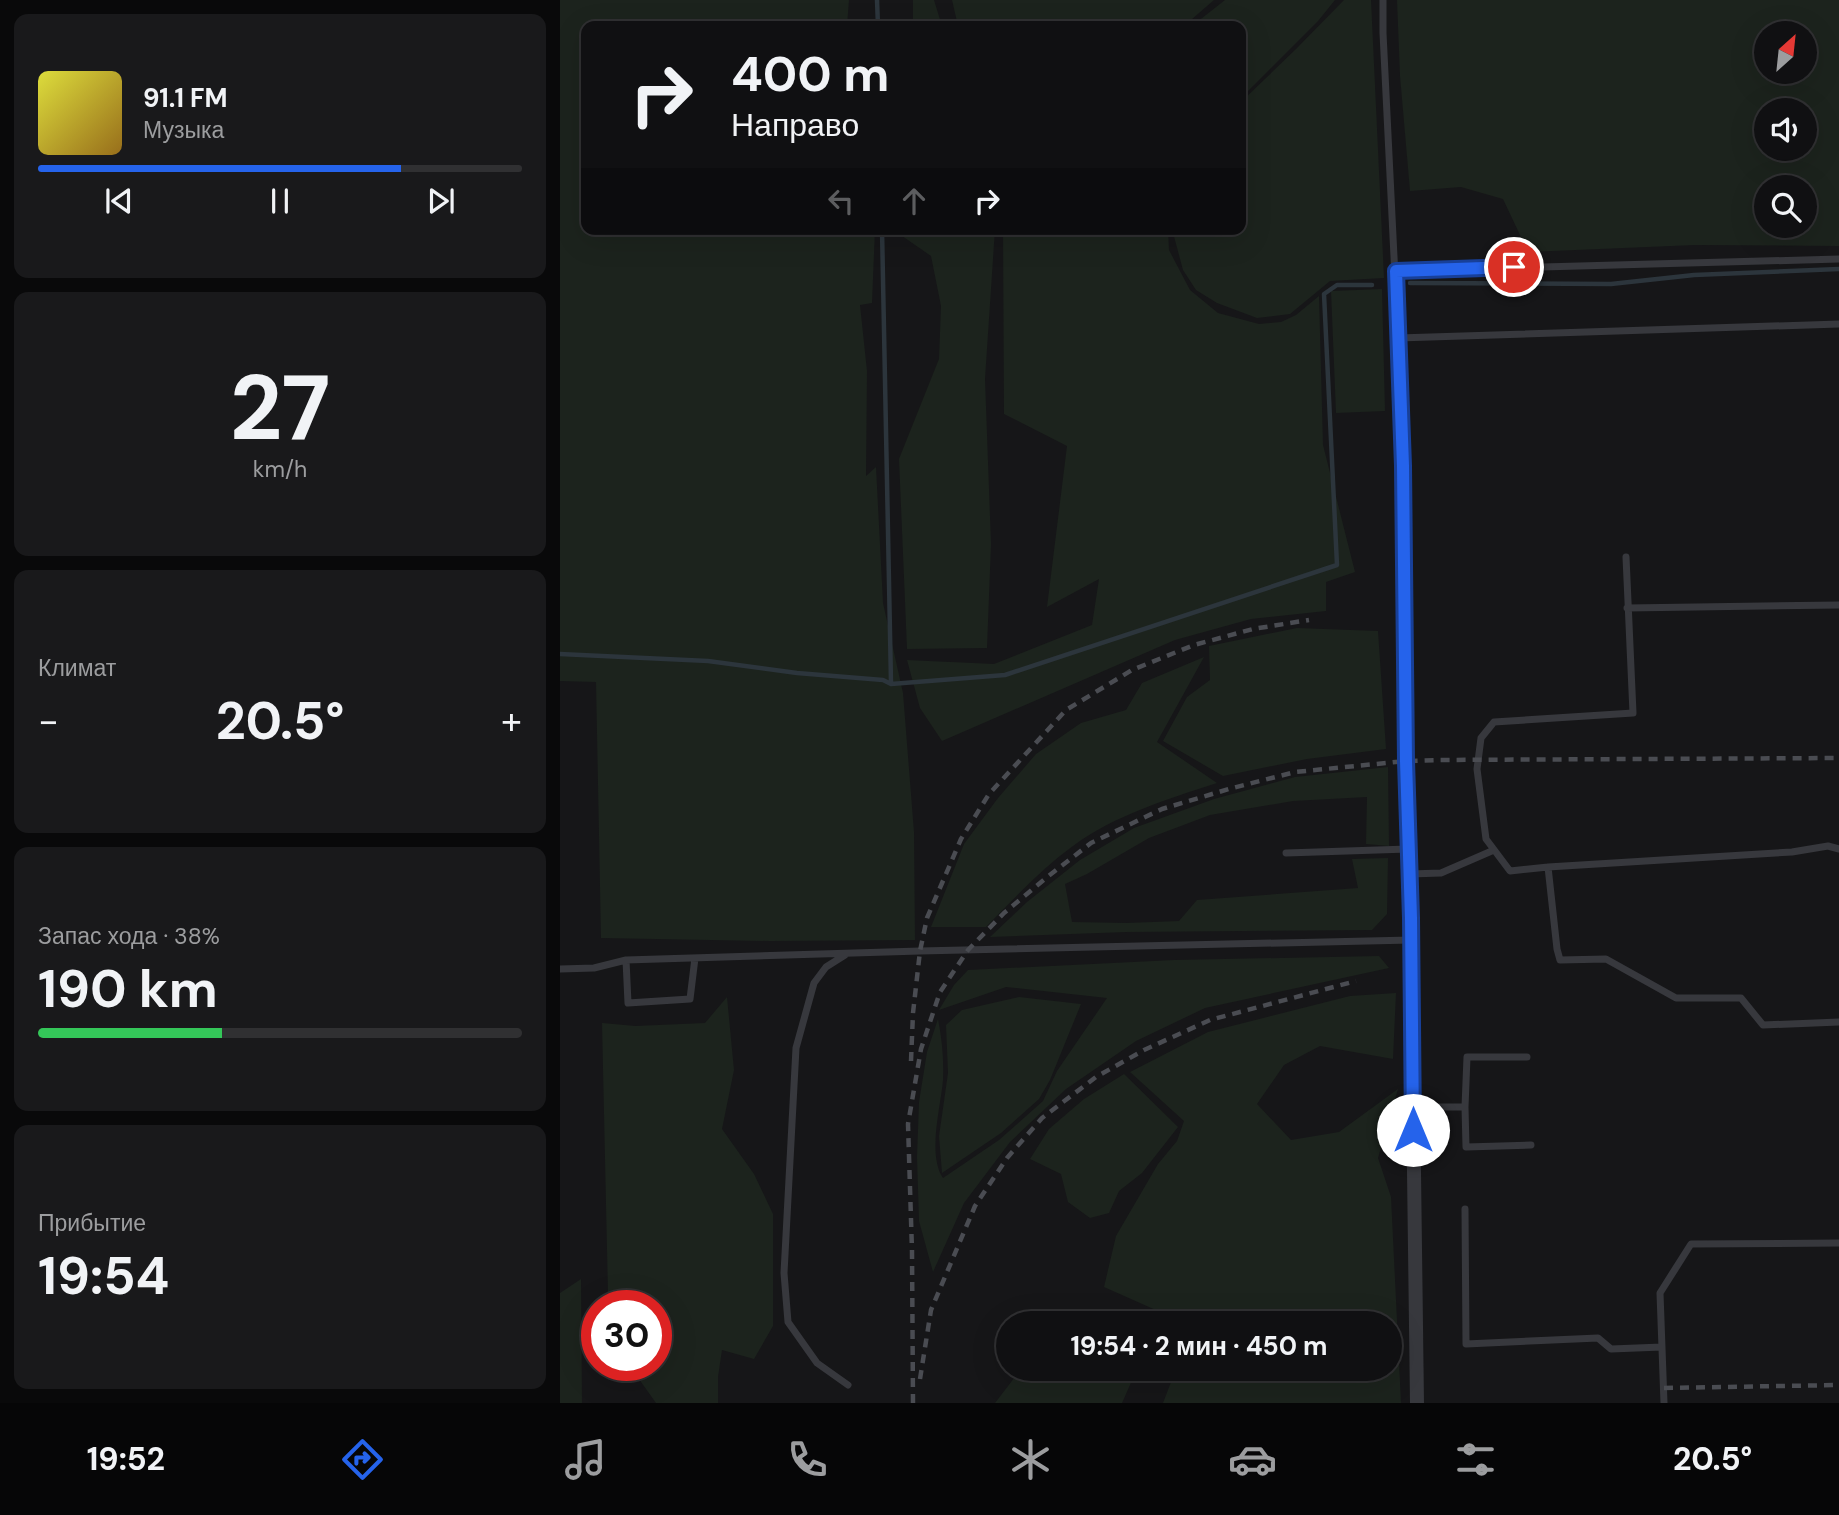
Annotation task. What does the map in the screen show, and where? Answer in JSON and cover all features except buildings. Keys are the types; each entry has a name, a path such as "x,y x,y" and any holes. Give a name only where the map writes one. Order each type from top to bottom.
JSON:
{"street":[{"path":"1398,338 1403,466 1417,1403"}],"lane":[{"path":"1383,0 1398,338 1839,324"},
{"path":"1396,271 1839,259"},
{"path":"1626,557 1633,713 1494,722 1481,738 1477,769 1486,839 1494,850 1510,871 1792,852 1828,846 1839,849"},
{"path":"1628,608 1839,606"},
{"path":"1286,853 1409,849"},
{"path":"1410,874 1441,873 1494,850"},
{"path":"1548,867 1560,960 1606,959 1676,998 1741,998 1763,1025 1839,1022"},
{"path":"560,969 594,968 626,960 1411,940"},
{"path":"845,955 826,967 814,983 796,1048 784,1273 788,1322 817,1363 848,1385"},
{"path":"626,960 628,1003 690,999 695,958"},
{"path":"1527,1057 1467,1057 1466,1147 1531,1145"},
{"path":"1412,1107 1465,1107"},
{"path":"1465,1209 1466,1344 1598,1338 1611,1349 1662,1348"},
{"path":"1664,1403 1660,1293 1691,1244 1839,1243"}],"shaded area":[{"path":"560,0 849,0 847,21 581,21 581,235 875,235 872,303 860,305 867,371 866,476 876,467 883,603 903,693 914,832 915,940 601,938 596,682 560,681"},
{"path":"913,0 934,0 940,21 913,21"},
{"path":"952,0 1214,0 1190,21 957,21"},
{"path":"1225,0 1335,0 1318,21 1246,93 1246,21 1198,21"},
{"path":"1344,0 1371,0 1384,278 1330,281 1290,314 1257,318 1217,303 1196,290 1183,270 1174,235 1246,235 1246,97"},
{"path":"1397,0 1839,0 1839,246 1695,245 1528,252 1503,199 1461,187 1410,191 1400,76"},
{"path":"901,235 995,235 985,379 991,544 987,648 907,649 899,459 939,359 941,306 931,256"},
{"path":"1003,235 1168,235 1169,250 1190,290 1218,313 1259,324 1281,322 1296,315 1319,296 1323,445 1355,572 1326,582 1326,611 1251,619 1175,640 942,741 920,708 907,660 994,664 1092,625 1099,579 1047,607 1067,446 1004,414"},
{"path":"1382,289 1385,411 1336,413 1331,291"},
{"path":"1297,628 1378,631 1386,749 1307,759 1223,776 1163,741 1187,697 1210,680 1209,646"},
{"path":"1204,657 1157,742 1217,783 1142,809 1089,835 1050,864 986,927 931,927 964,844 998,798 1036,754 1081,723 1126,710 1142,683"},
{"path":"1388,767 1389,846 1366,844 1367,797 1293,801 1210,815 1149,838 1065,884 1072,922 1179,921 1197,900 1358,888 1352,859 1388,858 1387,914 1372,930 1127,932 990,937 1027,902 1080,860 1134,828 1214,799 1295,777"},
{"path":"1379,956 1389,968 1205,1008 1136,1041 1066,1089 1010,1142 964,1203 933,1272 919,1221 917,1157 919,1102 927,1052 938,1019 943,1072 935,1143 938,1168 943,1178 999,1140 1043,1101 1057,1071 1107,998 1006,987 939,1010 954,985 968,970 1174,960"},
{"path":"1396,993 1393,1059 1320,1046 1284,1065 1257,1104 1291,1140 1339,1132 1398,1089 1378,1158 1391,1197 1397,1311 1158,1311 1104,1287 1116,1236 1158,1164 1177,1141 1184,1121 1130,1072 1208,1032 1350,996"},
{"path":"727,997 734,1070 722,1129 754,1174 773,1214 773,1326 754,1359 722,1350 718,1403 656,1403 640,1381 672,1381 672,1290 608,1290 602,1023 635,1026 705,1023"},
{"path":"1019,997 1081,1004 1050,1080 1039,1099 1001,1133 942,1173 939,1136 948,1073 946,1025 962,1010"},
{"path":"1124,1074 1178,1127 1142,1173 1119,1191 1109,1213 1090,1218 1068,1202 1061,1174 1030,1159 1049,1129 1084,1099"},
{"path":"581,1279 582,1403 560,1403 560,1293"},
{"path":"1012,1381 1132,1381 1122,1403 995,1403"},
{"path":"1171,1381 1400,1381 1401,1403 1163,1403"}],"waterway":[{"path":"877,0 878,21"},
{"path":"882,235 891,683"},
{"path":"1410,283 1611,284 1694,275 1839,269"},
{"path":"560,654 708,661 797,673 883,680 891,684 1005,675 1337,565 1324,294 1337,285 1372,285"}],"railway":[{"path":"911,1061 913,1013 920,951 927,918 961,839 989,794 1066,710 1132,670 1194,645 1253,629 1309,620"},
{"path":"913,1403 908,1124 921,1049 940,992 968,950 1004,913 1091,843 1162,809 1295,772 1438,760 1839,758"},
{"path":"920,1379 931,1310 975,1206 1007,1158 1042,1118 1096,1077 1144,1050 1210,1020 1356,981"},
{"path":"1664,1388 1839,1385"}],"route":[{"path":"1413,1130 1403,466 1396,271 1514,267"}]}
